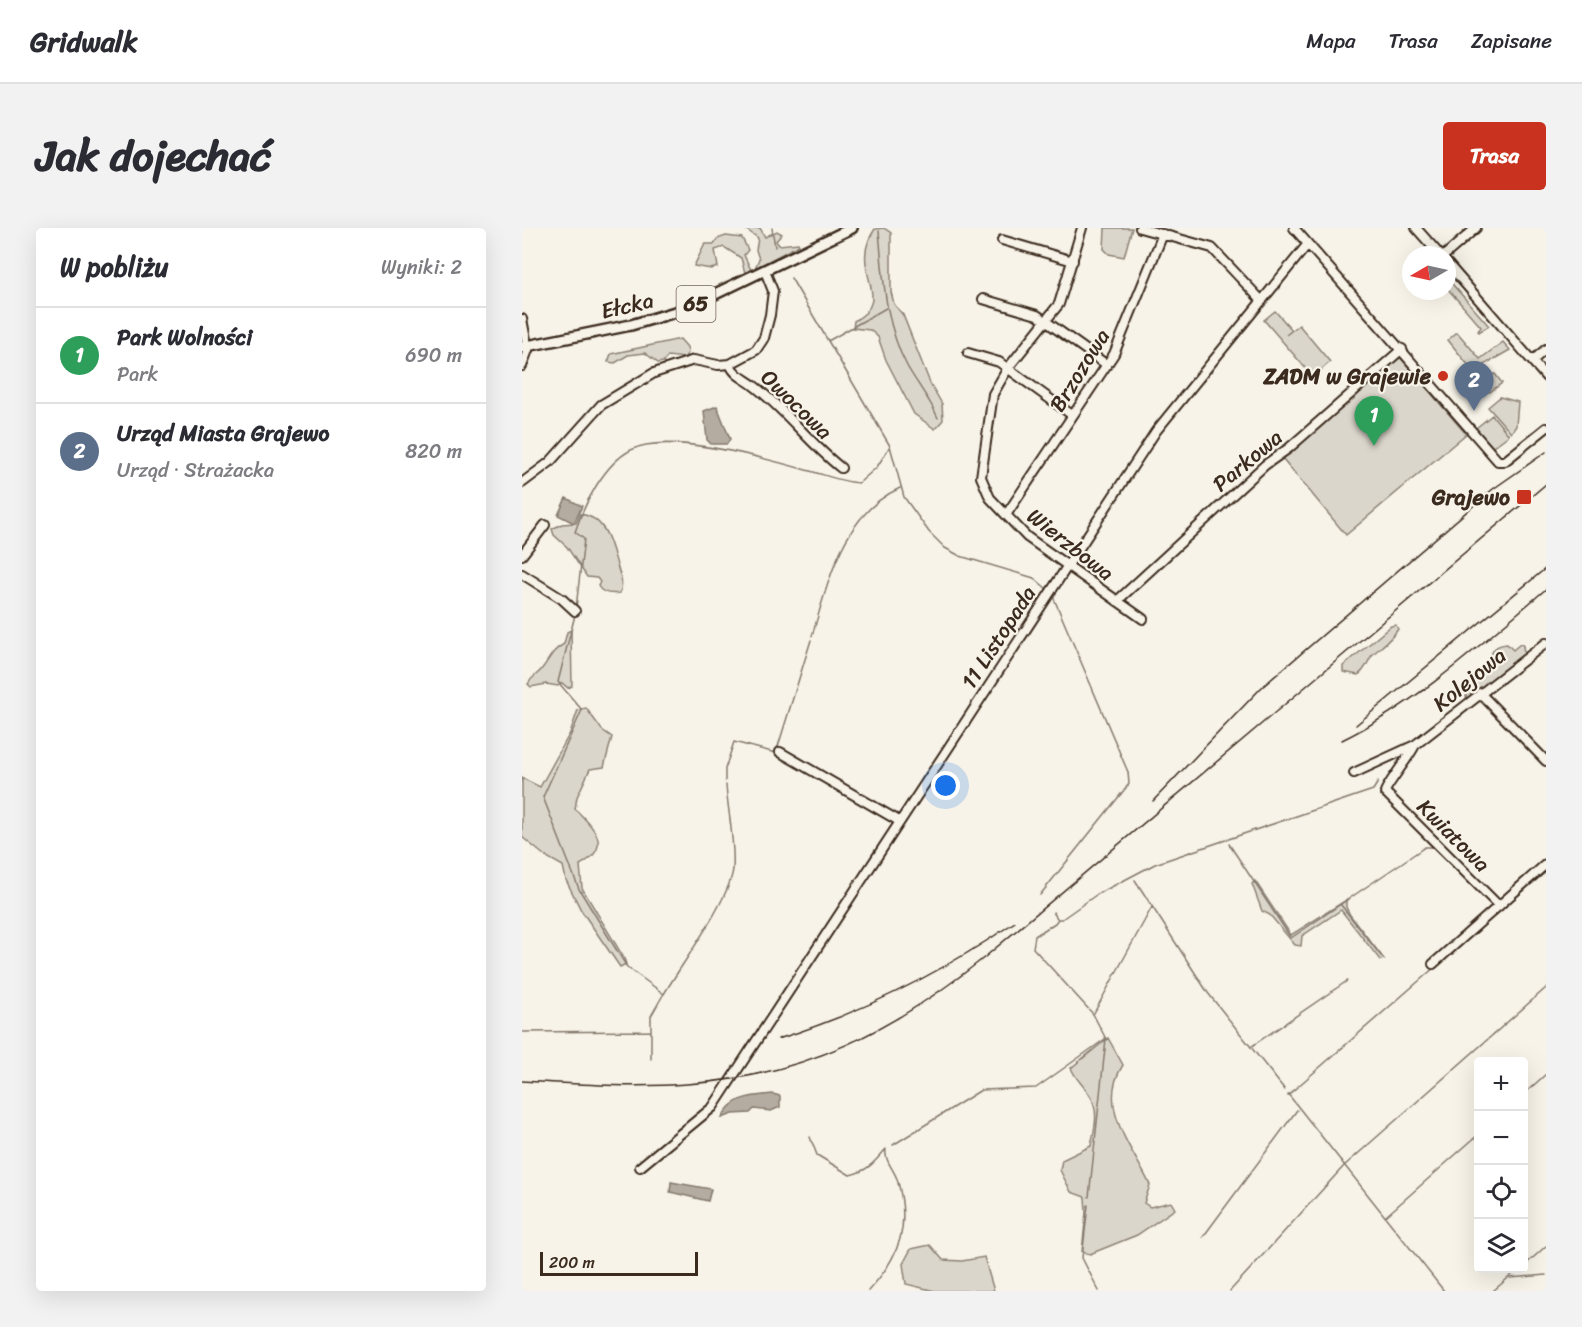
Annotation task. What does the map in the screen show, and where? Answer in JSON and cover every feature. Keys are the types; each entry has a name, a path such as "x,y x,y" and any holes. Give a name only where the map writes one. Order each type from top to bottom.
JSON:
{"main road":[{"name":"Ełcka","path":"525,347 666,316 852,228"}],"street":[{"name":"Wierzbowa","path":"1082,228 1063,295 1047,322 1008,368 993,394 981,472 986,491 1034,543 1143,619"},
{"path":"1140,228 1212,248 1262,301"},
{"path":"1294,228 1495,458 1502,462 1546,428"},
{"path":"1416,228 1432,246"},
{"path":"1455,246 1476,228"},
{"name":"Brzozowa","path":"1006,515 1118,346 1163,234"},
{"path":"1002,240 1073,261"},
{"name":"11 Listopada","path":"640,1167 713,1107 1156,431 1307,245"},
{"path":"522,483 550,462 601,405 654,373 694,360 722,365 730,364 756,350 767,329 773,291 765,271"},
{"path":"1456,273 1546,378"},
{"path":"983,298 1027,310 1107,365"},
{"path":"522,320 525,347 522,366"},
{"name":"Parkowa","path":"1117,601 1265,465 1289,448 1402,349"},
{"path":"1532,362 1546,349"},
{"path":"968,353 983,356 1008,368 1072,415"},
{"name":"Owocowa","path":"730,364 733,371 766,395 822,454 841,468"},
{"path":"522,555 545,525"},
{"path":"522,574 562,599 575,611"},
{"name":"Kolejowa","path":"1354,773 1415,745 1546,643"},
{"path":"1480,693 1546,761"},
{"name":"Kolejowa","path":"1385,789 1406,763 1415,745"},
{"path":"780,752 899,820"},
{"name":"Kwiatowa","path":"1385,789 1499,906"},
{"path":"1434,964 1546,864"}],"shaded area":[{"path":"744,228 760,228 765,237 777,231 782,234 776,241 779,245 798,243 799,245 755,268 759,259 756,250 758,238"},
{"path":"884,228 891,233 891,292 894,304 903,315 930,383 942,404 943,420 935,429 914,414 886,360 878,337 870,330 853,328 854,321 866,312 871,303 872,293 866,257 868,244 875,229"},
{"path":"1105,228 1132,228 1124,257 1109,254 1104,249"},
{"path":"726,236 742,238 748,250 744,255 751,270 745,273 741,258 724,247 715,250 718,267 711,269 694,266 705,244 714,244 717,239"},
{"path":"1456,288 1489,326 1479,332 1481,327 1456,298"},
{"path":"1275,311 1292,330 1286,335 1299,325 1330,362 1313,377 1264,320"},
{"path":"1457,332 1480,359 1503,342 1510,350 1473,371 1448,340"},
{"path":"680,339 687,347 688,353 684,358 668,356 663,362 658,363 645,353 628,355 615,363 608,362 611,354"},
{"path":"1399,356 1466,434 1346,535 1283,459"},
{"path":"1472,374 1488,377 1495,374 1502,383 1490,392 1472,388 1465,380"},
{"path":"1500,397 1518,402 1516,426 1511,433 1488,407"},
{"path":"717,406 730,439 727,444 711,444 707,440 704,411"},
{"path":"1492,415 1509,435 1493,447 1476,428"},
{"path":"566,498 582,506 574,523 558,515"},
{"path":"580,514 596,520 606,533 621,579 620,593 602,591 598,586 600,582 597,578 587,577 567,547 554,535 552,529 562,524 576,523"},
{"path":"1396,625 1398,629 1396,633 1373,654 1361,673 1358,675 1343,672 1343,666 1391,626"},
{"path":"571,630 572,686 568,688 562,683 558,686 546,684 531,687 529,682 541,670 553,652 564,644 567,632"},
{"path":"1507,644 1513,650 1520,644 1523,645 1524,654 1470,698 1466,697 1467,687 1488,666 1493,650 1500,645"},
{"path":"586,708 602,730 612,737 604,767 590,769 577,797 575,809 594,830 598,844 590,858 580,865 582,888 624,958 626,964 620,967 581,910 566,880 563,866 545,856 522,837 522,778 540,787 570,733 578,710"},
{"path":"1255,881 1291,935 1346,900 1346,907 1350,915 1384,959 1380,960 1341,910 1302,936 1301,946 1295,945 1270,915 1262,911 1252,884"},
{"path":"1108,1038 1123,1065 1116,1080 1113,1096 1115,1111 1126,1141 1150,1185 1144,1203 1150,1207 1171,1202 1175,1209 1137,1235 1090,1254 1082,1252 1086,1212 1085,1197 1071,1192 1060,1170 1062,1160 1091,1146 1095,1122 1092,1099 1071,1068"},
{"path":"773,1094 780,1096 780,1107 771,1111 754,1109 750,1113 733,1114 722,1118 731,1105 743,1098"},
{"path":"671,1182 711,1189 708,1201 670,1192"},
{"path":"930,1245 943,1260 962,1261 984,1257 994,1291 935,1291 906,1284 903,1264 911,1249"}],"waterway":[{"path":"772,228 775,247"},
{"path":"879,231 886,300 894,334 907,366 938,418"},
{"path":"791,278 890,446 904,497 929,532 945,548 960,556 1034,578 1047,589"},
{"path":"828,341 886,308"},
{"path":"576,608 584,539 575,532 596,486 612,465 631,450 647,445 692,445 743,454 839,480 859,483 877,467 890,446"},
{"path":"812,636 832,572 851,532 864,514 880,500 900,488"},
{"path":"1040,895 1129,784 1128,772 1052,594"},
{"path":"575,615 558,682 582,710 543,797 579,889 627,967 664,994 704,932 730,882 733,869 733,848 726,785"},
{"path":"725,781 725,769 734,742 776,753 811,640"},
{"path":"1089,1197 1106,1039 1093,1014 1033,948 1035,936 1096,895 1155,864 1373,790 1378,782"},
{"path":"1229,844 1291,938 1425,847 1435,847"},
{"path":"1449,861 1494,907"},
{"path":"1533,883 1546,872"},
{"path":"1135,880 1208,993 1285,1090"},
{"path":"1498,911 1525,890"},
{"path":"1341,905 1381,956"},
{"path":"1094,1013 1152,907"},
{"path":"1053,912 1057,918"},
{"path":"1457,948 1477,931"},
{"path":"1288,1095 1435,967"},
{"path":"1252,1046 1347,981"},
{"path":"1230,1291 1344,1166 1546,988"},
{"path":"651,1059 651,1016 663,995"},
{"path":"522,1032 651,1031"},
{"path":"893,1145 981,1090 1036,1088 1105,1039"},
{"path":"1528,1090 1546,1074"},
{"path":"1288,1094 1444,1291"},
{"path":"1203,1237 1297,1110"},
{"path":"810,1137 817,1155 850,1175 870,1166 885,1150"},
{"path":"1386,1216 1474,1138"},
{"path":"868,1291 888,1266 895,1253 902,1226 901,1196 897,1179 886,1157 886,1149"},
{"path":"1088,1205 1082,1258 1099,1291"},
{"path":"1528,1262 1546,1246"},
{"path":"1493,1291 1514,1273"},
{"path":"1510,1278 1546,1275"}],"railway":[{"path":"1153,801 1261,688 1493,489 1546,452"},
{"path":"522,1081 646,1086 730,1079 771,1071 809,1060 846,1045 917,1007 985,957 1546,484"},
{"path":"1356,725 1546,568"},
{"path":"1342,740 1370,725 1423,690 1546,589"},
{"path":"778,1039 841,1016 901,990 959,958 1015,922"}],"place":[{"name":"ZADM w Grajewie","path":"1443,376"},
{"name":"Urząd Miasta Grajewo","path":"1474,411"},
{"name":"Park Wolności","path":"1374,446"},
{"name":"Grajewo","path":"1524,497"}]}
